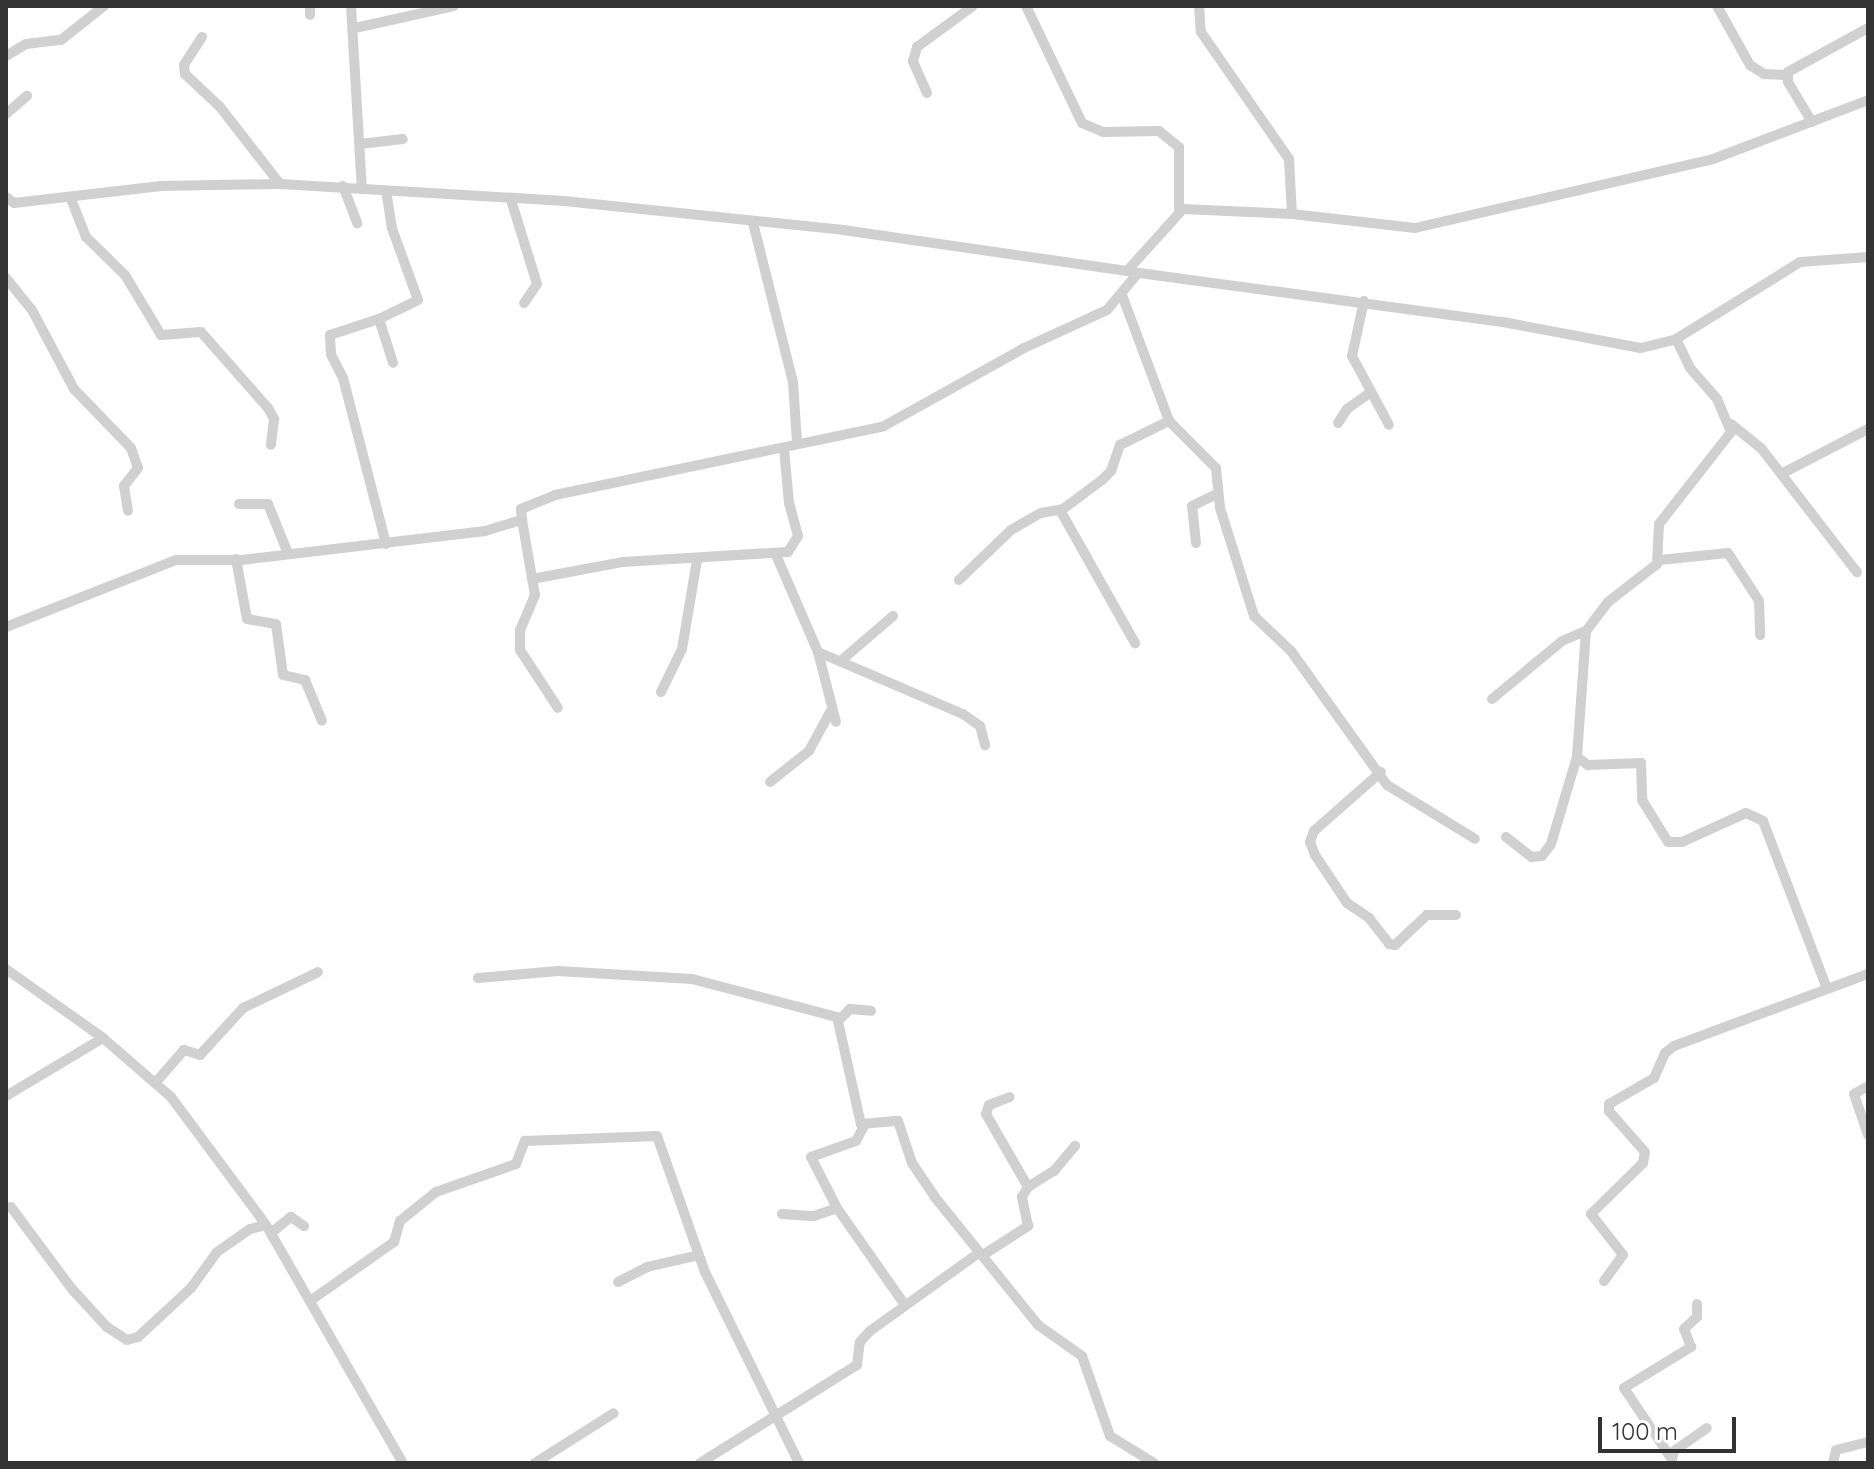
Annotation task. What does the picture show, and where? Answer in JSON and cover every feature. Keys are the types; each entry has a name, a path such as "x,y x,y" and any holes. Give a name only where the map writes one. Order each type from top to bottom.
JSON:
{"street":[{"path":"6,56 26,44 61,40 86,11 104,6"},
{"path":"351,6 355,28 362,189"},
{"path":"355,28 454,6"},
{"path":"927,93 915,67 914,52 973,6"},
{"path":"558,708 520,650 520,630 535,595 521,509 555,495 784,449 797,443 893,423 1024,348 1095,317 1122,295 1133,272 1179,211 1179,147 1159,131 1103,132 1082,123 1026,6"},
{"path":"1199,6 1201,32 1289,159 1292,214"},
{"path":"1717,6 1750,65 1762,73 1786,75"},
{"path":"1786,75 1797,63 1868,28"},
{"path":"202,37 184,65 185,74 230,118 280,184"},
{"path":"1786,75 1812,122"},
{"path":"6,114 27,96"},
{"path":"1179,211 1200,207 1292,214 1401,229 1432,226 1665,172 1868,100"},
{"path":"360,144 403,139"},
{"path":"9,203 71,199 161,186 280,184 634,207 753,223 843,230 1133,272 1364,301 1619,346 1656,347 1676,339 1780,270 1812,259 1868,257"},
{"path":"343,186 357,223"},
{"path":"386,191 392,228 418,297 411,306 335,332 329,345 343,378 386,544"},
{"path":"71,199 86,237 125,275 164,338 201,332 268,408 274,419 271,445"},
{"path":"511,200 537,284 524,303"},
{"path":"753,223 791,372 797,443"},
{"path":"6,278 32,310 74,389 131,448 138,468 124,486 128,511"},
{"path":"1122,295 1169,421 1212,461 1217,494 1254,616 1291,651 1400,796 1475,839"},
{"path":"1364,301 1351,348 1370,393 1389,425"},
{"path":"379,319 393,363"},
{"path":"1676,339 1731,424 1747,432 1857,572"},
{"path":"1338,423 1347,409 1370,393"},
{"path":"959,580 1011,530 1041,513 1060,510 1111,471 1119,446 1169,421"},
{"path":"1660,560 1659,524 1720,450 1731,424"},
{"path":"1781,474 1868,429"},
{"path":"532,579 623,562 776,555 791,550 798,539 787,490 784,449"},
{"path":"1196,543 1192,506 1217,494"},
{"path":"239,504 268,504 287,551"},
{"path":"1060,510 1135,643"},
{"path":"6,627 163,563 386,544 485,531 522,520"},
{"path":"776,555 818,652 830,712 836,722"},
{"path":"1492,699 1562,641 1586,631 1608,602 1660,560 1731,556 1762,608 1760,635"},
{"path":"236,559 247,619 276,624 283,675 305,680 322,721"},
{"path":"661,692 682,649 697,560"},
{"path":"843,659 893,616"},
{"path":"1506,837 1532,857 1542,856 1551,844 1577,757 1586,631"},
{"path":"818,652 843,659 970,718 980,726 985,745"},
{"path":"770,782 809,751 830,712"},
{"path":"1577,757 1588,765 1641,763 1642,800 1665,841 1682,842 1746,813 1763,821 1826,986"},
{"path":"1381,772 1312,833 1315,855 1347,903 1369,918 1389,944 1399,942 1427,915 1456,915"},
{"path":"6,969 103,1038 156,1082 269,1229 403,1463"},
{"path":"478,978 558,971 692,979 839,1020"},
{"path":"156,1082 184,1050 200,1055 243,1008 318,972"},
{"path":"1604,1281 1623,1255 1591,1214 1643,1163 1645,1152 1607,1106 1654,1078 1674,1046 1826,986 1868,974"},
{"path":"839,1020 850,1009 871,1011"},
{"path":"839,1020 852,1097 864,1126"},
{"path":"6,1096 103,1038"},
{"path":"1868,1086 1854,1094 1868,1135"},
{"path":"1010,1097 989,1105 986,1114 1028,1187"},
{"path":"864,1126 898,1121 918,1173 981,1254 1038,1325 1082,1356 1110,1436 1154,1463"},
{"path":"864,1126 856,1141 811,1157 837,1208 905,1305"},
{"path":"310,1301 394,1242 400,1221 436,1192 516,1164 528,1140 659,1137 699,1255 773,1418 799,1463"},
{"path":"700,1463 857,1365 861,1340 905,1305 981,1254 1026,1229 1022,1197 1028,1187 1054,1171 1075,1146"},
{"path":"11,1207 72,1289 107,1327 127,1340 138,1337 191,1288 217,1252 250,1229 269,1229 291,1217 304,1226"},
{"path":"782,1214 814,1216 837,1208"},
{"path":"618,1282 647,1267 699,1255"},
{"path":"1697,1304 1697,1317 1684,1329 1691,1347 1624,1388 1672,1460 1707,1428"},
{"path":"535,1463 614,1413"},
{"path":"1833,1463 1836,1450 1868,1442"}]}
